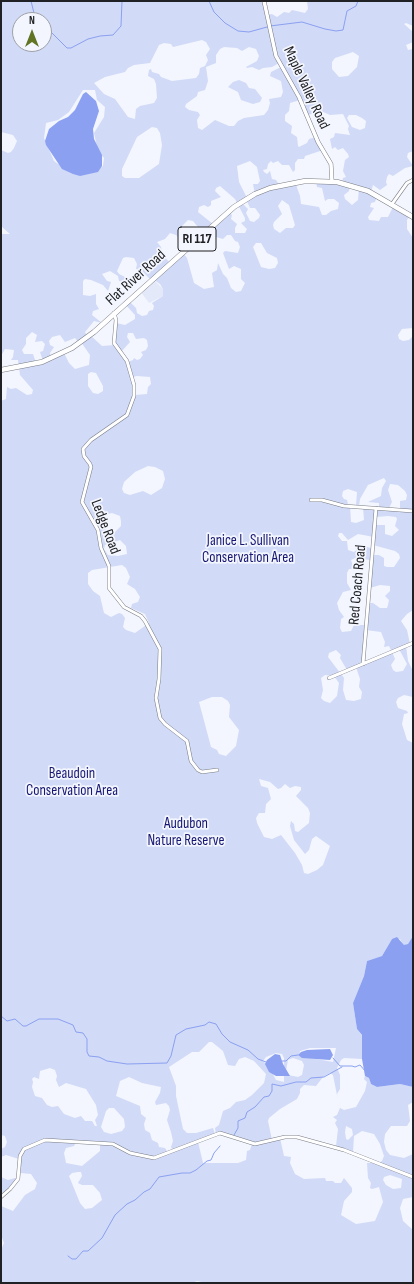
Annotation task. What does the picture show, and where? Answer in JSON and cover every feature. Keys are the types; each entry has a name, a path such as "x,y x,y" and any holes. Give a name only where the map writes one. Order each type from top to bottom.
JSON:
{"main road":[{"name":"Flat River Road","path":"1,370 36,363 64,353 84,340 208,229 246,199 263,191 286,183 305,181 332,182 362,189 392,204 413,217"}],"street":[{"name":"Maple Valley Road","path":"264,1 276,56 299,97 318,142 331,164 332,182"},
{"path":"392,204 407,183 413,180"},
{"name":"Ledge Road","path":"114,313 116,320 114,343 127,361 134,385 134,396 127,415 91,440 83,449 84,456 91,467 82,502 98,530 100,545 109,566 108,588 124,607 139,615 145,621 160,649 160,680 156,698 156,705 160,718 165,724 188,741 190,757 198,770 202,772 217,770"},
{"path":"311,500 322,500 344,506 413,511"},
{"name":"Red Coach Road","path":"363,664 376,508"},
{"path":"329,678 413,643"},
{"path":"1,1197 10,1190 18,1179 20,1156 24,1148 45,1140 113,1144 130,1153 154,1158 220,1133 255,1144 285,1137 297,1137 344,1150 413,1177"}],"shaded area":[{"path":"153,279 163,289 163,296 149,303 140,291"}],"green space":[{"path":"1,1 264,1 267,15 272,14 277,17 284,12 289,13 292,10 305,13 308,9 307,1 413,1 413,26 406,23 404,24 413,32 413,42 406,45 408,50 413,49 413,151 408,153 407,157 413,166 405,168 393,176 389,174 386,182 387,185 380,190 373,185 371,192 377,196 375,202 371,203 370,207 374,208 368,217 369,220 379,221 381,217 388,217 394,205 410,215 407,220 407,229 413,238 413,328 402,329 398,335 399,339 403,341 409,340 413,336 413,610 401,621 407,630 410,644 406,646 408,661 413,671 413,697 404,695 398,698 396,702 398,708 407,711 408,713 404,714 402,724 407,740 413,743 413,936 408,944 404,946 400,939 392,939 382,956 367,961 364,976 353,1003 357,1029 363,1037 363,1057 362,1059 344,1058 341,1060 337,1068 340,1075 340,1089 337,1094 338,1100 333,1075 330,1073 323,1077 316,1086 304,1085 300,1089 297,1099 280,1109 269,1118 268,1121 272,1140 280,1138 284,1156 291,1157 290,1163 295,1174 304,1179 325,1178 326,1181 333,1181 335,1183 341,1183 344,1178 352,1188 352,1192 344,1201 341,1215 356,1224 375,1221 383,1202 379,1187 372,1189 370,1188 371,1183 368,1178 367,1163 379,1163 382,1161 384,1156 380,1144 374,1134 362,1131 354,1136 353,1152 336,1146 338,1129 335,1123 337,1120 333,1117 337,1115 340,1108 344,1110 356,1107 365,1091 367,1082 364,1079 365,1076 369,1078 371,1084 377,1087 400,1084 413,1087 413,1102 408,1105 410,1121 407,1126 391,1126 385,1134 384,1142 386,1150 390,1155 404,1158 413,1154 413,1197 403,1199 400,1208 403,1221 413,1230 413,1283 207,1283 197,1281 192,1283 1,1283 1,1250 4,1243 1,1235 1,1206 13,1211 25,1195 35,1189 37,1183 31,1174 21,1173 19,1159 6,1155 1,1157 1,1149 5,1147 7,1142 5,1136 1,1135 1,401 6,399 7,387 11,389 16,388 27,395 32,394 33,390 20,375 18,360 11,360 14,350 5,349 1,356 1,234 10,234 1,226 1,150 8,153 11,152 17,141 13,135 1,132","holes":["202,40 206,42 210,49 206,55 208,60 205,66 200,68 199,74 196,78 172,81 152,72 151,69 149,70 148,76 154,79 156,84 157,98 154,103 140,106 136,109 135,119 128,117 115,99 104,94 94,83 105,77 125,72 128,68 134,65 150,63 159,45 164,43 171,44 173,47","224,47 237,48 242,51 249,47 256,49 259,56 257,61 246,67 252,67 259,70 272,67 279,63 281,67 271,72 270,76 281,81 283,92 281,97 269,99 270,103 268,110 264,115 244,118 238,121 234,126 229,126 215,120 202,130 198,128 197,120 200,115 198,112 189,110 185,107 186,104 197,96 198,92 205,90 208,81 206,67 216,63 216,55 220,49","353,52 359,56 357,67 348,76 339,77 332,69 332,62 335,58","83,90 95,90 97,100 105,107 104,117 94,133 98,151 104,158 103,166 99,169 58,164 54,161 44,138 46,123 58,120 69,112","300,100 308,115 321,111 330,115 343,114 349,126 348,129 350,135 335,133 334,137 330,139 332,149 335,147 338,150 343,148 348,154 349,157 345,160 343,171 346,177 343,178 342,183 316,181 317,187 322,188 325,201 328,199 334,199 339,203 338,209 331,211 326,215 322,215 319,207 301,204 295,182 279,185 276,180 272,179 270,171 267,174 264,172 263,170 267,169 268,164 271,161 273,163 278,161 282,165 289,165 293,172 295,170 295,163 298,159 304,159 305,156 323,150 316,137 309,139 307,143 299,147 297,137 291,133 292,126 285,121 285,115 289,111 290,103","349,115 356,115 366,121 365,128 360,130 352,127 347,118","152,127 157,128 160,133 162,145 159,164 139,178 125,178 122,176 122,169 137,137","250,161 257,167 260,181 258,184 253,184 255,194 247,198 239,182 237,166","350,185 359,188 358,200 352,205 345,199 344,195 349,191","220,186 235,199 245,218 245,221 241,223 247,229 245,233 235,233 237,224 231,219 232,215 229,212 213,224 198,212 199,207 204,205 208,207 211,205 211,201 221,197 215,191 216,188","246,199 250,208 255,208 260,215 254,222 250,221 246,213 248,209 241,202","282,200 289,205 295,225 293,228 286,228 280,233 274,229 273,225 282,214 278,206","188,220 193,221 203,233 211,227 215,231 216,237 223,239 227,235 231,235 235,241 238,242 240,247 238,253 225,251 223,253 229,269 234,266 241,269 241,279 245,283 241,291 236,292 231,288 218,263 217,270 212,273 214,287 204,289 194,283 187,258 183,253 170,263 162,254 161,247 157,242 165,239 170,233 176,235 187,246 192,243 187,239 192,233 186,234 182,231 182,226","256,243 261,243 267,253 277,258 278,263 275,268 269,269 261,267 253,247","123,258 134,258 137,264 136,269 141,270 151,280 153,279 160,284 163,289 163,296 152,303 154,306 153,310 149,311 147,315 142,316 137,313 136,308 129,301 125,304 135,315 135,319 125,325 116,323 115,345 102,346 90,335 87,336 85,332 94,321 102,323 92,315 93,311 99,309 96,304 96,294 90,296 83,295 83,281 85,279 91,280 103,285 108,291 111,282 107,281 102,274 110,271 118,276 119,281 123,282 126,286 125,277 117,271","32,332 37,335 35,342 42,341 45,344 43,351 40,352 43,361 36,363 33,354 24,354 22,350 26,344 26,338","128,333 133,333 136,339 144,338 147,340 148,346 146,350 141,352 143,355 140,359 137,360 134,358 128,362 121,352 130,342 127,337","60,335 65,342 75,338 79,343 81,342 90,355 89,365 75,369 69,363 64,353 51,358 50,353 54,347 50,345 49,341 52,337","91,372 96,373 103,386 103,391 98,394 93,393 88,386 88,374","132,377 150,377 151,384 148,387 147,394 135,395","148,466 155,467 163,471 165,479 162,488 151,495 143,491 130,495 124,493 122,489 124,482 135,472","384,478 386,481 382,488 381,496 368,502 379,503 379,508 363,507 364,520 356,523 351,522 350,506 348,505 347,500 342,496 343,491 348,489 357,492 356,506 359,506 360,499 368,485","390,484 398,485 405,491 407,495 406,500 400,501 400,509 389,508 392,502 388,490","112,513 120,516 121,526 114,533 104,529 101,518 104,515","376,517 396,517 397,519 395,526 399,530 392,536 385,534 385,525 375,525","339,533 342,533 348,540 358,534 374,537 373,545 395,551 399,554 400,558 394,567 387,567 384,566 384,558 379,555 373,555 373,549 362,545 354,552 348,550 347,541 342,541 338,536","120,540 126,546 127,554 118,556 108,555 104,549 105,545","355,558 371,560 370,588 380,585 390,586 390,591 385,596 389,600 387,608 380,608 373,603 368,603 366,625 354,625 351,631 342,632 340,628 341,619 344,617 339,610 337,603 343,592 351,590 347,583 347,573 349,569 354,569 351,560","122,565 126,568 130,577 127,584 135,589 140,597 138,602 132,604 131,608 145,614 149,623 135,633 126,630 123,627 125,618 122,614 119,613 111,617 104,613 100,596 93,591 88,584 88,573 92,570","366,630 381,632 385,642 384,647 389,646 392,652 363,663","399,649 407,664 403,671 396,672 393,670 391,665 395,659 392,652","336,650 341,655 340,658 347,670 356,667 360,679 359,687 362,692 361,699 354,701 346,700 343,690 344,678 328,657 329,653","325,675 334,676 339,683 337,696 330,703 321,698 323,690 321,678","212,697 222,697 228,701 230,705 229,717 239,730 236,746 226,756 219,754 217,750 211,747 199,702","259,779 270,782 278,789 285,784 290,788 295,786 301,787 301,790 296,796 308,808 310,813 309,823 298,832 295,831 294,824 291,821 290,826 294,840 305,854 309,850 312,839 316,836 330,846 323,865 317,870 308,874 304,873 302,865 295,853 281,835 272,839 264,837 256,818 259,813 265,813 266,804 271,799 268,788 261,786","209,1042 212,1042 223,1051 228,1065 235,1066 239,1059 245,1057 254,1061 266,1074 264,1083 245,1100 236,1102 230,1108 223,1111 219,1125 215,1128 216,1134 224,1133 252,1144 250,1150 247,1151 246,1160 238,1163 203,1163 198,1142 215,1134 213,1128 196,1133 187,1133 183,1129 176,1096 176,1086 169,1067 192,1052 199,1052","310,1048 336,1048 333,1062 299,1056 300,1051","276,1053 282,1054 284,1058 284,1082 276,1080 269,1067 263,1061 266,1057","293,1058 302,1061 304,1065 302,1075 298,1077 288,1075 286,1071 288,1060","50,1068 55,1070 57,1076 56,1080 59,1087 66,1083 86,1089 96,1105 98,1115 95,1120 97,1126 95,1126 92,1121 85,1121 81,1116 75,1118 64,1114 58,1106 52,1107 47,1105 42,1098 35,1096 32,1087 32,1079 34,1077 39,1079 40,1071","129,1077 142,1083 161,1087 160,1093 155,1102 156,1105 166,1103 169,1106 170,1110 167,1120 173,1141 171,1147 173,1151 168,1153 165,1148 159,1147 158,1143 152,1140 150,1133 145,1130 144,1124 146,1118 141,1114 140,1106 116,1096 120,1081","109,1108 114,1108 124,1119 125,1127 122,1131 111,1134 104,1132 101,1127 106,1111","346,1126 352,1129 353,1135 348,1140 346,1139","76,1142 100,1143 100,1151 82,1166 66,1163 64,1153 66,1148 74,1146","81,1172 82,1176 78,1183 82,1185 93,1185 100,1193 102,1200 92,1208 85,1209 80,1203 69,1176 72,1173","390,1175 402,1179 401,1188 393,1189 386,1185 383,1180 384,1177"]},
{"path":"239,80 246,83 249,88 255,89 262,98 260,102 253,104 241,100 238,92 228,87 233,82"},
{"path":"1,1177 8,1180 15,1178 17,1179 4,1195 1,1191"}],"water":[{"path":"86,92 96,101 99,111 93,129 94,139 102,155 102,166 98,172 80,176 62,169 46,145 45,141 49,129 59,121 68,117 75,110 83,94"},
{"path":"413,936 413,1087 400,1084 377,1087 371,1084 369,1078 365,1076 362,1059 362,1035 357,1029 353,1003 364,976 367,961 382,956 392,939 397,937 404,945 408,944"},
{"path":"330,1049 333,1055 330,1060 302,1058 298,1055 307,1050"},
{"path":"275,1054 280,1055 290,1076 276,1076 269,1072 265,1064 267,1060"}],"waterway":[{"path":"31,1 34,12"},
{"path":"52,33 67,48 71,48 88,39 113,35 121,26 122,1"},
{"path":"209,1 214,12 225,23 238,31 249,32 267,27"},
{"path":"270,26 302,22 325,29 336,31 343,30 347,11 356,6 358,1"},
{"path":"1,1016 7,1021 15,1019 23,1026 26,1026 39,1019 58,1019 73,1025 76,1032 83,1033 87,1039 87,1052 89,1056 127,1064 167,1063 171,1056 176,1035 186,1029 205,1025 209,1022 216,1024 222,1034 230,1042 248,1050 258,1059 266,1062"},
{"path":"282,1061 286,1061 291,1056 298,1055"},
{"path":"333,1058 340,1066 355,1067 360,1065 366,1072"},
{"path":"234,1135 238,1128 238,1121 245,1118 247,1112 255,1107 264,1097 269,1096 272,1091 272,1084 281,1086 296,1082 306,1082 311,1078 324,1077 342,1067"},
{"path":"68,1256 72,1259 76,1259 83,1251 88,1251 102,1238 115,1215 127,1204 150,1189 159,1177 190,1173 196,1170 207,1161 211,1160 214,1153 220,1146"}],"park label":[{"name":"Janice L. Sullivan Conservation Area","path":"248,550"},
{"name":"Beaudoin Conservation Area","path":"72,782"},
{"name":"Audubon Nature Reserve","path":"186,832"}]}
